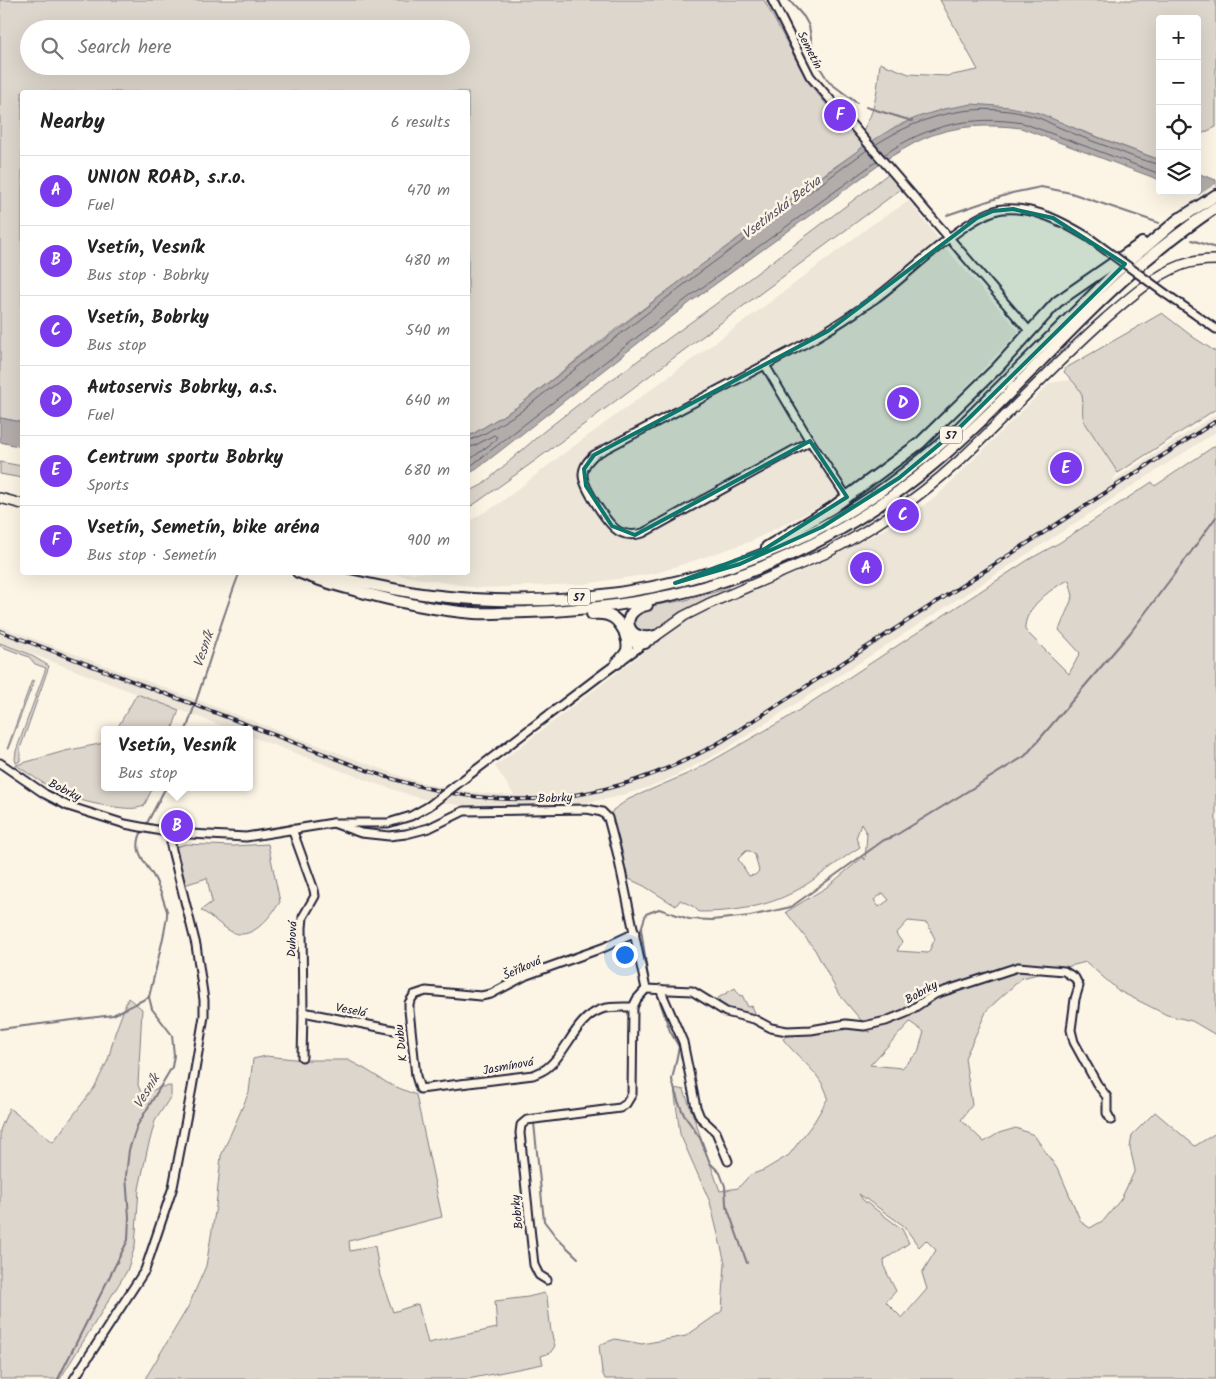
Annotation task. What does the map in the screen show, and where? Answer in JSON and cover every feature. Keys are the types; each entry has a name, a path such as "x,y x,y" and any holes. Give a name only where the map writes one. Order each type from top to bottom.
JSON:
{"highway":[{"name":"57","path":"329,575 431,595 498,600 554,599 605,595 676,583 740,564 776,550 840,517 886,487 926,456 959,428 1115,273 1180,218 1216,194"},
{"name":"57","path":"305,575 320,581 373,595 429,607 465,612 496,613 606,606 707,586 744,574 804,548 852,522 906,486 980,422 1123,280 1152,254 1216,207"},
{"path":"676,583 762,550 847,497 893,464 932,433 998,367 1057,302 1073,289 1180,218"},
{"path":"638,643 628,624 635,608 675,599 707,586"},
{"path":"496,613 544,616 605,613 617,620 631,640 638,643"},
{"path":"618,663 629,647 624,631"},
{"path":"638,643 644,638 655,636"}],"main road":[{"path":"655,636 684,616 826,553 887,517 925,490 954,465 1058,362 1139,291 1167,272 1183,264 1216,260"},
{"path":"0,498 20,503"}],"street":[{"name":"Semetín","path":"772,0 810,76 1030,332"},
{"path":"810,441 635,535 618,532 612,526 586,486 583,477 584,468 588,460 594,455 828,331 878,297 949,239 986,214 1003,209 1033,212 1053,218 1088,237 1216,329"},
{"path":"764,365 810,441 847,497"},
{"name":"Bobrky","path":"0,763 45,794 68,806 125,824 172,833 246,837 333,823 399,821 429,806 618,663 638,643"},
{"name":"Bobrky","path":"333,823 361,833 389,836 429,828 464,811 566,808 602,812 608,818 612,831 646,989 692,991 726,1012 754,1019 771,1028 787,1031 846,1024 864,1026 886,1022 906,1013 935,994 1018,967 1064,971 1076,978 1079,986 1075,999 1071,1030 1074,1042 1097,1084 1107,1097 1107,1113 1111,1120"},
{"name":"Duhová","path":"292,829 315,896 303,917 302,928 302,1057"},
{"path":"74,1379 145,1270 173,1187 192,1088 204,1016 204,1000 196,945 172,846 172,833"},
{"name":"Šeříková","path":"414,994 426,991 481,996 492,994 527,975 605,947 635,933"},
{"path":"633,1007 646,989"},
{"path":"660,989 683,1042 696,1107 700,1117 716,1132 728,1161"},
{"name":"K Dubu","path":"414,994 409,1003 408,1010 416,1076 420,1089"},
{"name":"Jasmínová","path":"420,1089 533,1075 548,1068 578,1029 594,1013 612,1007 633,1007"},
{"name":"Bobrky","path":"547,1280 539,1275 534,1265 520,1133 521,1125 527,1120 620,1108 626,1104 632,1094 633,1007"},
{"name":"Veselá","path":"303,1012 394,1030"}],"highlighted area":[{"path":"1013,209 1053,218 1125,264 959,428 899,478 822,527 740,564 675,583 763,550 847,497 810,441 635,535 612,526 586,486 584,469 594,455 828,331 977,218 993,211"}],"shaded area":[{"path":"0,0 764,0 808,82 842,123 857,137 872,112 880,63 909,74 947,76 978,70 940,0 1216,0 1216,127 1201,134 1201,15 1156,15 1156,159 1063,124 944,109 919,117 895,127 830,170 616,329 517,407 470,436 470,90 20,90 20,422 0,418"},
{"path":"888,174 901,189 536,460 470,507 470,491 482,485 543,432 592,394 713,306"},
{"path":"909,201 948,251 1019,331 926,429 836,498 749,542 657,573 583,584 478,588 398,575 470,575 470,521 500,503 870,226"},
{"path":"1162,313 1216,352 1216,409 1118,473 1084,421 1082,395 1077,386 1064,372 1066,368"},
{"path":"1072,380 1082,395 1082,415 1084,421 1118,473 1111,482 1216,414 1216,432 726,749 671,778 612,798 556,807 492,809 419,798 253,737 253,726 222,726 0,642 0,626 403,777 448,789 514,795 495,766 683,622 753,590 809,568 893,525 936,497 1050,383"},
{"path":"1216,445 1216,1035 1192,1021 1167,1015 1119,991 1086,962 1022,978 987,1010 965,1058 972,1105 961,1120 984,1142 999,1133 1016,1128 1034,1135 1060,1173 1081,1222 1090,1228 1104,1220 1121,1199 1135,1170 1130,1148 1132,1135 1155,1112 1195,1146 1216,1133 1216,1379 605,1379 602,1372 599,1345 615,1339 642,1344 686,1336 722,1311 725,1263 710,1202 680,1134 674,1088 684,1090 720,1191 738,1188 750,1175 764,1170 789,1155 814,1122 828,1098 815,1073 783,1039 786,1036 847,1027 871,1032 838,993 815,950 786,912 827,887 863,857 865,860 867,834 861,824 856,838 860,847 790,894 757,906 699,912 694,907 680,900 676,906 629,879 610,816 613,810 629,799 694,771 787,718 1028,560 1059,543 1152,482 1155,486","holes":["1069,580 1073,596 1059,630 1080,653 1069,674 1025,630 1029,614 1034,607 1047,593","746,851 750,851 755,855 759,871 755,875 749,876 738,859","883,893 889,900 879,907 874,900","908,921 927,923 935,939 928,953 897,951 902,942 896,934","910,1022 924,1032 918,1052 902,1068 870,1065","859,1194 904,1226 919,1247 926,1240 936,1250 922,1273 927,1289 902,1318 886,1302 896,1291 885,1269 884,1260 909,1243 902,1229 863,1200"]},
{"path":"0,462 20,466 20,478 0,474"},
{"path":"729,588 729,590 685,610 652,634 644,635 633,627 633,617 645,607 686,600"},
{"path":"0,643 27,653 49,666 20,749 20,761 16,763 16,751 46,668 35,664 29,657 0,646"},
{"path":"32,680 34,681 7,749"},
{"path":"137,694 179,710 173,726 118,726"},
{"path":"101,744 101,791 151,791 144,806 133,808 114,807 73,798 51,788 16,765 65,751"},
{"path":"185,844 233,846 268,844 280,902 271,915 259,927 245,934 238,934 230,931 201,910 212,902 207,878 184,885 176,847"},
{"path":"735,988 740,996 742,995 748,1007 752,1006 757,1017 730,1012 722,1007 718,998"},
{"path":"128,998 142,1009 138,1085 142,1095 160,1087 171,1086 171,1096 155,1121 147,1151 139,1189 135,1246 127,1271 60,1379 0,1379 0,1130 9,1108 53,1142 94,1088 108,1060 115,1033"},
{"path":"266,1056 303,1060 348,1060 389,1084 416,1095 442,1217 349,1241 350,1251 375,1246 380,1276 393,1312 418,1304 428,1343 497,1328 495,1301 544,1293 547,1297 551,1332 555,1346 550,1353 541,1356 543,1364 468,1379 145,1379 188,1307 206,1266 216,1206 221,1156 249,1092 253,1059"}],"water":[{"name":"Vsetínská Bečva","path":"972,104 1010,107 1039,113 1086,133 1156,159 1156,179 1021,128 997,126 960,128 925,138 890,157 692,301 470,473 470,436 517,407 692,272 864,146 895,127 944,109"},
{"path":"1201,174 1216,180 1216,201 1200,195"},
{"path":"0,418 20,422 20,447 0,442"}],"pier":[{"path":"1216,184 1216,203 1197,196"}],"waterway":[{"path":"789,0 804,17 809,26 815,60 829,82 857,103"},
{"path":"866,107 912,121"},
{"path":"947,215 1012,193 1041,187 1071,193 1159,223"},
{"path":"1192,240 1216,248"},
{"path":"647,980 641,929 646,914 659,909 689,919 712,920 750,916 791,907 884,840 893,837 1025,756 1130,633 1216,517"},
{"name":"Vesník","path":"187,726 239,575"},
{"name":"Vesník","path":"146,825 164,791"},
{"name":"Vesník","path":"58,1379 128,1240 129,1217 126,1176 129,1150 137,1126 172,1067 174,1055 172,1035 152,1009 149,997 163,938 167,911 156,881 139,851 139,837 143,829"},
{"path":"658,996 670,1031 679,1047 672,1080 678,1101 684,1115 700,1138 710,1163 720,1173 725,1186 726,1204 747,1263"},
{"path":"0,1029 113,1015 149,997"},
{"path":"629,1027 629,1043"},
{"path":"575,1117 534,1123 544,1221 557,1238 578,1258"}],"railway":[{"path":"253,727 369,771 416,785 461,795 505,799 549,798 593,792 636,780 679,763 722,741 1216,421"},
{"path":"0,631 250,726"}],"place":[{"name":"Vsetín, Semetín, bike aréna","path":"840,115"},
{"name":"Autoservis Bobrky, a.s.","path":"903,403"},
{"name":"Centrum sportu Bobrky","path":"1066,468"},
{"name":"Vsetín, Bobrky","path":"903,515"},
{"name":"UNION ROAD, s.r.o.","path":"866,568"},
{"name":"Vsetín, Vesník","path":"177,826"}]}
